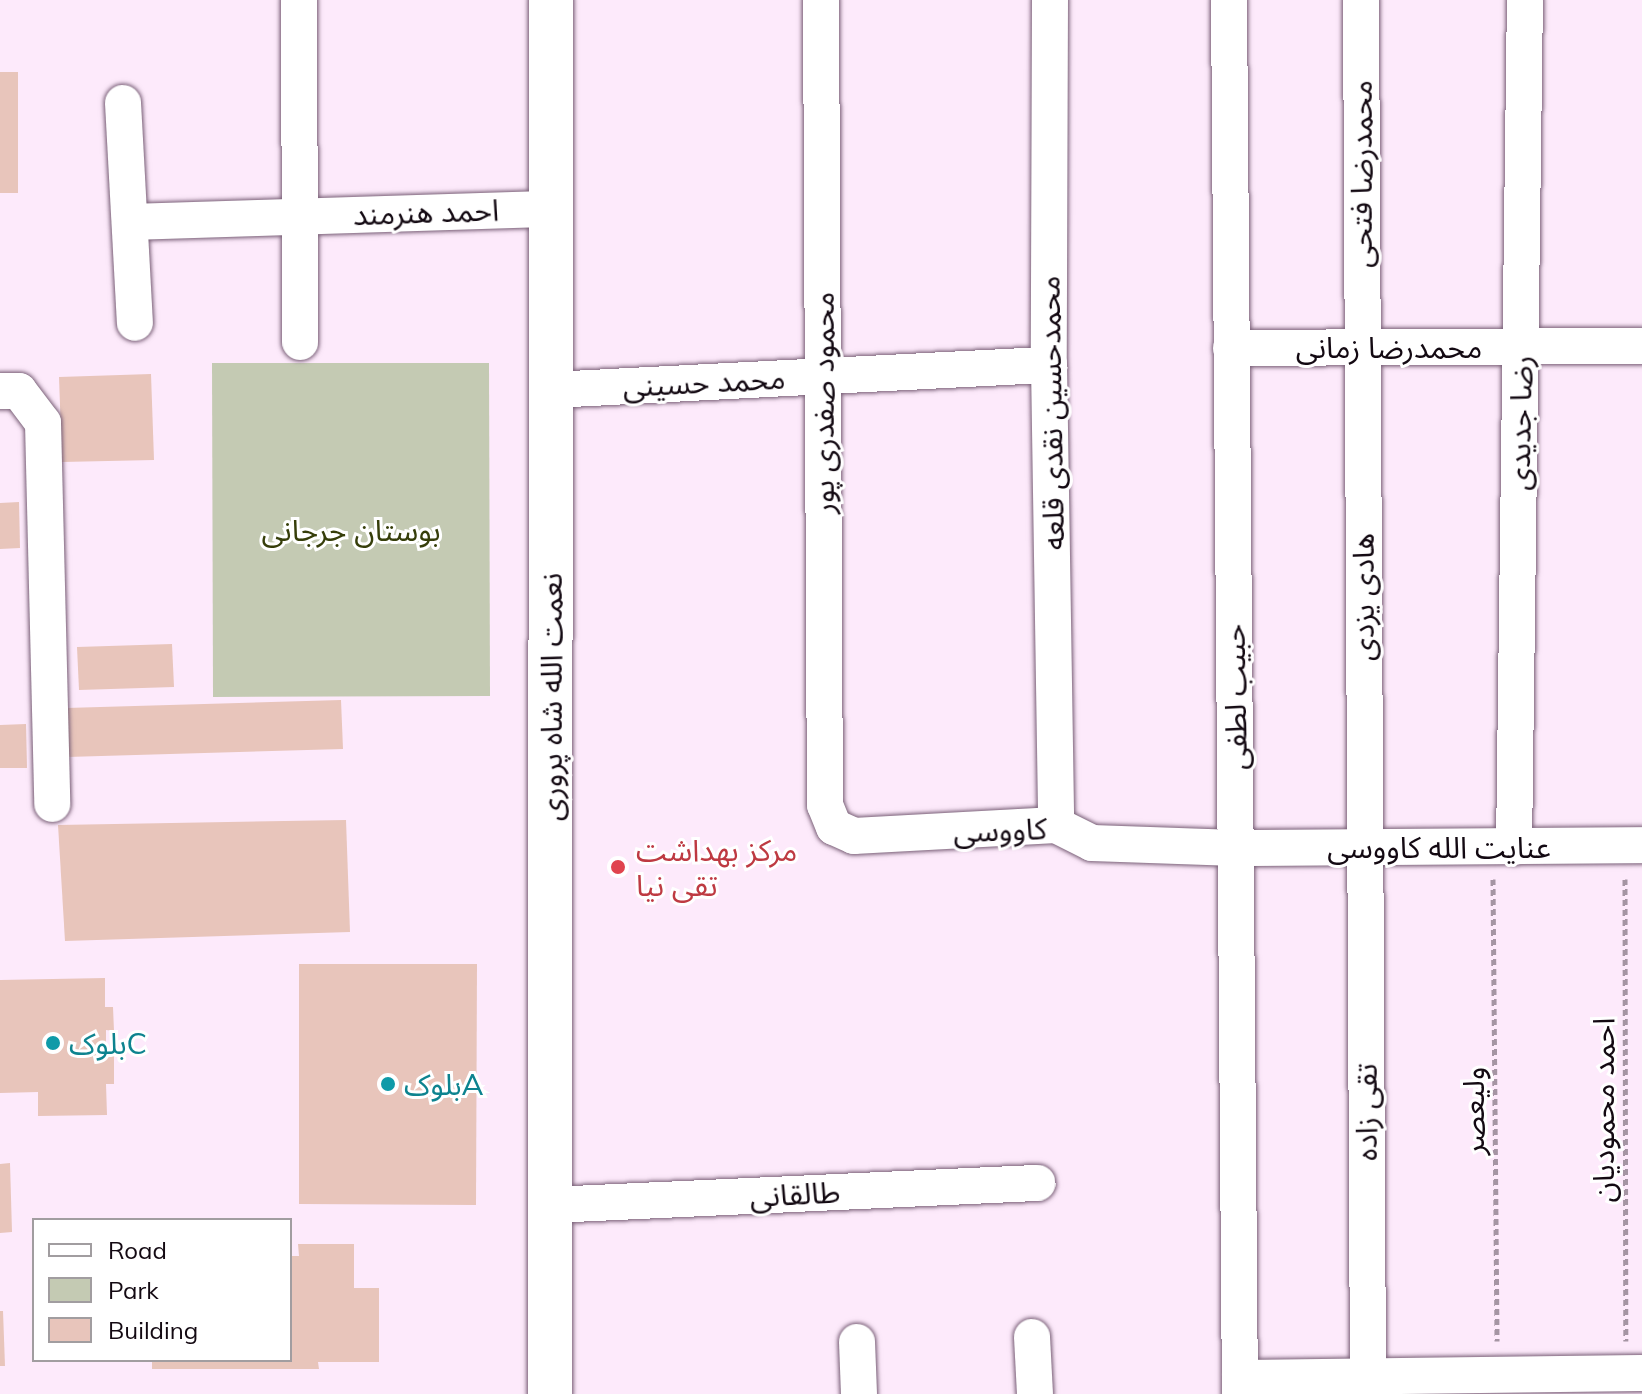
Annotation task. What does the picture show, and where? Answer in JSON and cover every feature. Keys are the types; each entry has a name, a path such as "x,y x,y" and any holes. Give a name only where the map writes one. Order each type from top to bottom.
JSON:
{"main road":[{"name":"نعمت الله شاه پروری","path":"550,1394 551,0"}],"street":[{"path":"299,0 300,342"},
{"name":"محمود صفدری پور","path":"821,0 825,805"},
{"name":"محمدحسین نقدی قلعه","path":"1050,0 1049,365 1056,825"},
{"name":"حبیب لطفی","path":"1229,0 1240,1386"},
{"name":"محمدرضا فتحی","path":"1361,0 1361,347"},
{"name":"رضا جدیدی","path":"1504,846 1521,347 1525,0"},
{"path":"123,103 132,222 135,323"},
{"name":"احمد هنرمند","path":"132,222 551,209"},
{"name":"محمدرضا زمانی","path":"1231,348 1642,346"},
{"name":"هادی یزدی","path":"1361,347 1365,847"},
{"name":"محمد حسینی","path":"551,390 1049,365"},
{"path":"0,391 19,391 43,423 52,804"},
{"name":"کاووسی","path":"825,805 834,827 854,836 1056,825 1092,843 1236,848"},
{"name":"عنایت‌ الله کاووسی","path":"1236,848 1633,846"},
{"name":"تقی زاده","path":"1365,847 1368,1376"},
{"name":"طالقانی","path":"551,1205 1038,1183"},
{"path":"1032,1337 1035,1394"},
{"path":"857,1342 859,1394"},
{"path":"1240,1386 1368,1376 1497,1384 1631,1380"}],"path":[{"name":"ولیعصر","path":"1497,1384 1504,846"},
{"name":"احمد محمودیان","path":"1631,1380 1633,846"}],"green space":[{"name":"بوستان جرجانی","path":"212,363 489,363 490,696 213,697"}],"building":[{"path":"0,72 18,72 18,193 0,193"},
{"path":"151,374 154,460 62,462 59,377"},
{"path":"19,502 20,548 0,549 0,503"},
{"path":"172,644 174,687 79,690 77,647"},
{"path":"341,700 343,749 67,757 66,708"},
{"path":"26,724 27,768 0,768 0,725"},
{"path":"346,820 350,932 65,941 58,825"},
{"name":"بلوکA","path":"299,964 477,964 476,1205 299,1204"},
{"name":"بلوکC","path":"105,978 105,1007 113,1007 114,1031 106,1030 106,1056 114,1056 114,1084 106,1084 107,1115 38,1116 38,1092 0,1093 0,980"},
{"path":"10,1163 12,1232 0,1233 0,1164"},
{"path":"298,1244 354,1244 354,1288 379,1288 379,1362 318,1362 319,1369 152,1369 152,1362 292,1362 292,1256 299,1256"},
{"path":"0,1311 3,1311 5,1366 0,1366"}],"place":[{"name":"مرکز بهداشت تقی نیا","path":"618,867"},
{"name":"بلوکC","path":"53,1043"},
{"name":"بلوکA","path":"388,1084"}]}
